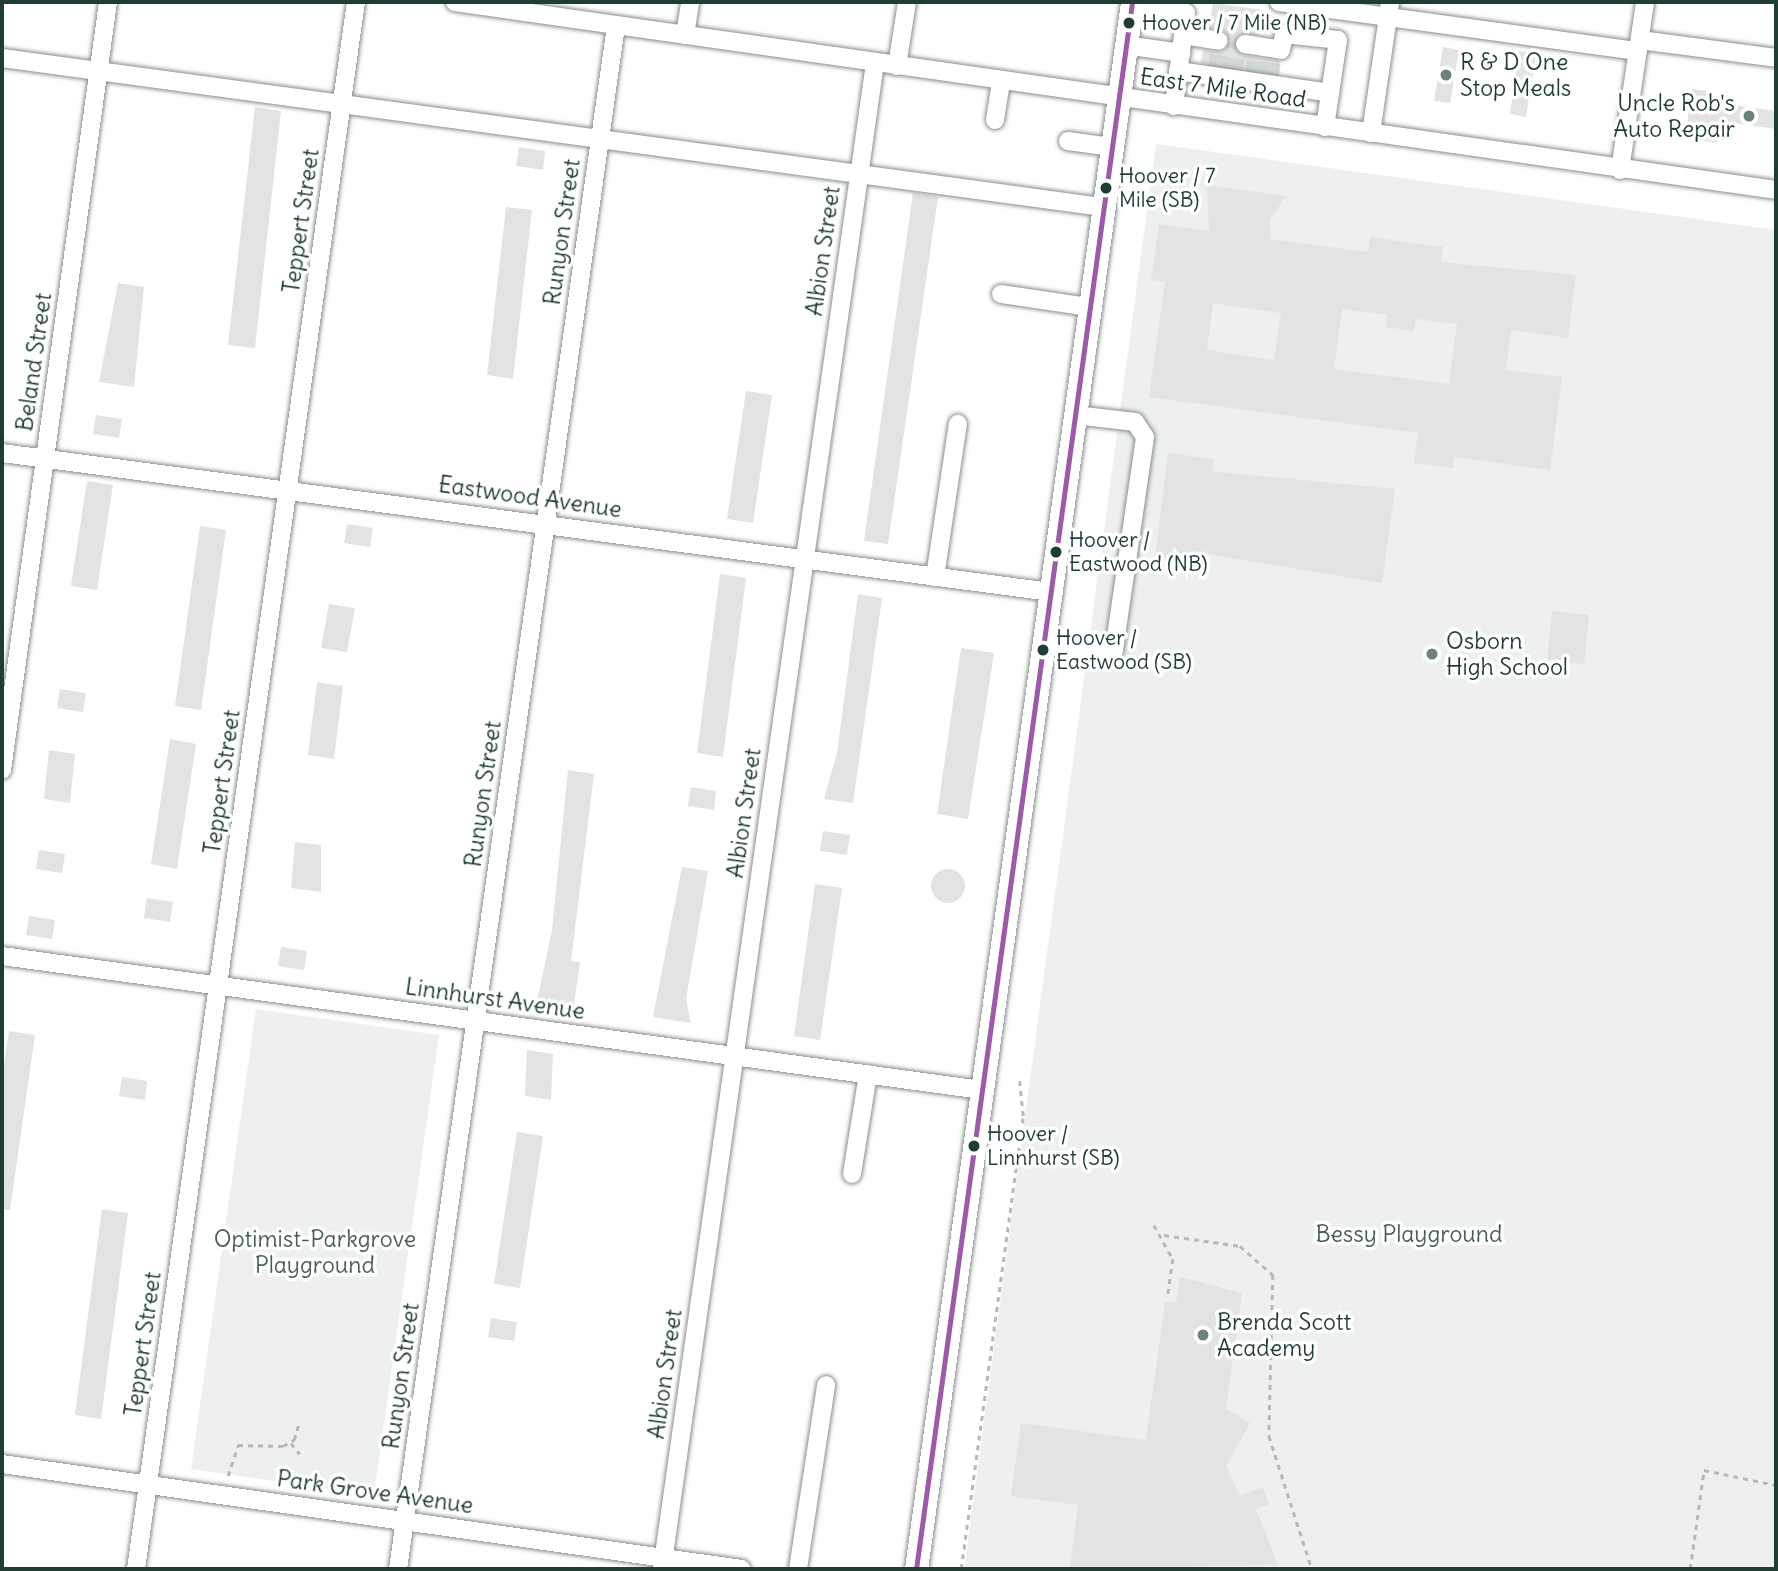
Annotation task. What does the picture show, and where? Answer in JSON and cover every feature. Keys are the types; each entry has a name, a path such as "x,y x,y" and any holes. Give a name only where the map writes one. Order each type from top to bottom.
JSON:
{"main road":[{"path":"916,1569 1131,4"}],"street":[{"name":"Beland Street","path":"2,770 108,2"},
{"name":"Teppert Street","path":"136,1569 356,2"},
{"name":"East 7 Mile Road","path":"455,2 1620,170 1776,190"},
{"path":"685,35 690,2"},
{"path":"897,66 907,2"},
{"path":"1279,2 1389,9 1639,46 1776,58"},
{"path":"1620,170 1645,2"},
{"path":"1131,4 1186,13 1174,106"},
{"path":"1371,133 1389,9"},
{"name":"Runyon Street","path":"398,1569 616,25"},
{"path":"1261,51 1281,50 1284,34 1338,40 1325,127"},
{"path":"1181,53 1212,43"},
{"path":"1125,45 1181,53 1218,75 1330,93"},
{"path":"2,58 1103,207"},
{"name":"Albion Street","path":"662,1564 875,62"},
{"path":"995,120 1001,81"},
{"path":"1068,141 1111,147"},
{"path":"1001,294 1089,307"},
{"path":"1044,645 1108,655 1114,650 1143,450 1144,437 1135,422 1075,415"},
{"path":"935,577 958,424"},
{"name":"Eastwood Avenue","path":"2,453 1051,592"},
{"name":"Linnhurst Avenue","path":"2,956 982,1090"},
{"path":"852,1174 868,1074"},
{"path":"798,1569 826,1385"},
{"name":"Park Grove Avenue","path":"2,1464 405,1521 662,1564 742,1569"}],"path":[{"path":"961,1569 1023,1116 1019,1077"},
{"path":"1154,1225 1164,1235 1173,1259 1168,1296"},
{"path":"1164,1235 1240,1246 1273,1275 1269,1436 1312,1569"},
{"path":"291,1443 298,1426"},
{"path":"291,1443 300,1454"},
{"path":"228,1476 238,1444 291,1443"},
{"path":"1690,1569 1704,1470 1776,1485"}],"shaded area":[{"name":"Osborn High School","path":"1156,144 1776,230 1776,1569 964,1569"},
{"name":"Optimist-Parkgrove Playground","path":"256,1009 439,1035 374,1495 191,1469"}],"building":[{"path":"1213,3 1263,10 1259,35 1240,34 1234,47 1242,55 1280,61 1278,74 1201,63 1203,50 1222,52 1230,44 1226,32 1209,28"},
{"path":"1443,47 1459,50 1450,103 1434,101"},
{"path":"1519,51 1536,53 1526,117 1510,114"},
{"path":"1692,89 1708,91 1707,101 1776,111 1776,129 1720,121 1717,143 1685,138"},
{"path":"255,107 281,111 255,348 228,345"},
{"path":"519,147 545,151 543,170 516,166"},
{"path":"1207,185 1286,196 1270,220 1271,239 1368,252 1370,237 1443,247 1441,262 1576,275 1568,338 1511,330 1506,370 1562,377 1550,470 1454,457 1453,468 1414,463 1418,433 1149,397 1165,282 1151,280 1159,224 1209,231","holes":["1213,303 1281,313 1274,360 1207,350","1342,309 1387,315 1386,327 1414,331 1416,319 1457,324 1449,384 1334,369"]},
{"path":"913,193 938,197 888,544 864,541"},
{"path":"506,207 532,210 513,379 487,375"},
{"path":"118,283 144,287 134,387 99,382"},
{"path":"746,391 772,395 753,523 727,519"},
{"path":"96,415 122,419 119,438 93,434"},
{"path":"1168,453 1214,459 1212,471 1395,489 1382,583 1200,553 1199,562 1155,557"},
{"path":"87,481 113,485 97,590 71,586"},
{"path":"347,524 373,528 370,547 344,543"},
{"path":"200,526 226,530 201,710 175,706"},
{"path":"720,574 746,578 723,757 697,753"},
{"path":"858,594 882,598 853,803 824,799 837,753"},
{"path":"329,604 355,608 347,652 321,648"},
{"path":"1552,611 1589,615 1584,664 1547,660"},
{"path":"961,648 994,653 968,819 937,814"},
{"path":"317,682 343,686 334,759 308,755"},
{"path":"60,689 86,693 83,712 57,708"},
{"path":"170,739 196,744 177,869 151,864"},
{"path":"49,750 75,754 70,803 44,799"},
{"path":"568,770 594,774 571,961 580,962 573,1011 536,1006 552,930"},
{"path":"691,787 716,791 714,810 688,806"},
{"path":"823,831 850,835 847,855 820,851"},
{"path":"295,842 321,845 321,892 291,888"},
{"path":"39,850 65,854 62,873 36,869"},
{"path":"682,867 708,871 686,999 691,1023 653,1017"},
{"path":"948,869 960,874 965,886 960,898 948,903 936,898 931,886 936,874"},
{"path":"815,884 842,888 820,1040 794,1036"},
{"path":"147,898 173,902 170,922 144,918"},
{"path":"29,916 55,920 52,939 26,935"},
{"path":"281,947 307,951 304,970 278,966"},
{"path":"9,1031 35,1035 10,1210 2,1210 2,1078"},
{"path":"527,1050 553,1054 551,1100 525,1096"},
{"path":"122,1077 147,1081 145,1100 119,1096"},
{"path":"517,1132 543,1136 520,1288 494,1284"},
{"path":"102,1209 128,1213 101,1419 75,1415"},
{"path":"1180,1277 1242,1293 1226,1409 1250,1423 1226,1466 1240,1496 1263,1487 1269,1504 1256,1509 1278,1565 1070,1569 1078,1505 1011,1496 1021,1423 1146,1440 1165,1302 1176,1303"},
{"path":"491,1318 517,1322 514,1341 488,1337"}],"tunnel":[{"path":"1216,73 1221,41"},
{"path":"1233,76 1238,43"},
{"path":"1253,79 1256,57"},
{"path":"1269,81 1272,59"}],"transit line":[{"path":"916,1569 1132,2"}],"place":[{"name":"Hoover / 7 Mile (NB)","path":"1129,23"},
{"name":"R & D One Stop Meals","path":"1446,75"},
{"name":"Uncle Rob's Auto Repair","path":"1749,116"},
{"name":"Hoover / 7 Mile (SB)","path":"1106,188"},
{"name":"Hoover / Eastwood (NB)","path":"1056,552"},
{"name":"Hoover / Eastwood (SB)","path":"1043,650"},
{"name":"Osborn High School","path":"1432,654"},
{"name":"Hoover / Linnhurst (SB)","path":"974,1146"},
{"name":"Brenda Scott Academy","path":"1203,1335"}],"park label":[{"name":"Bessy Playground","path":"1409,1234"}]}
